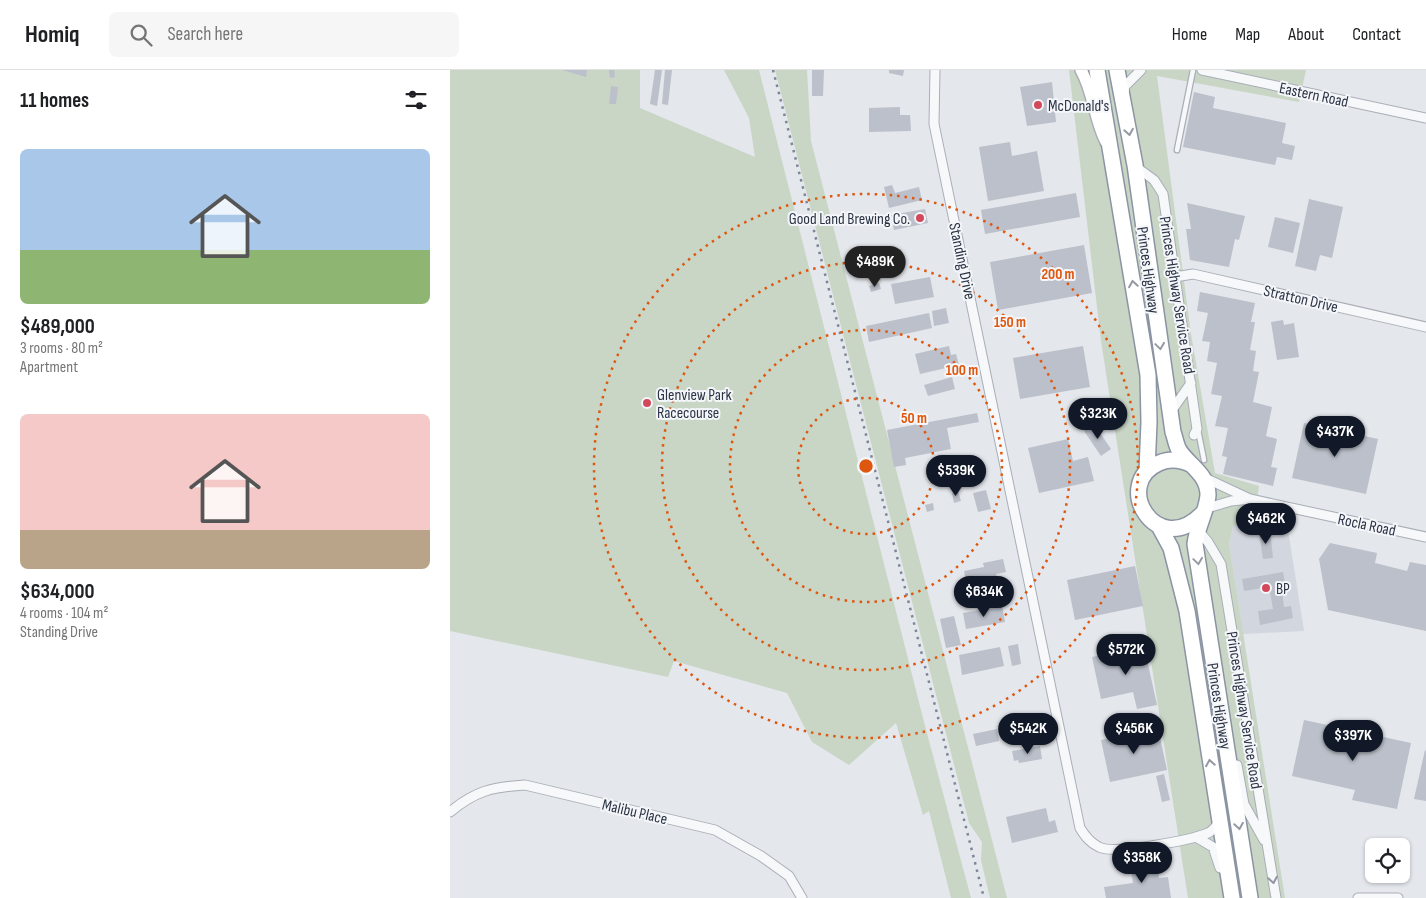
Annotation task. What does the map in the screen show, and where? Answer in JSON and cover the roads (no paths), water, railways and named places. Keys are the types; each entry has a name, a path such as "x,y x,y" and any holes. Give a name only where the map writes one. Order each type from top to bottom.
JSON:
{"highway":[{"name":"Princes Highway","path":"1097,70 1148,375 1150,422 1147,471 1139,488 1140,506 1151,521 1159,526 1174,558 1187,611 1232,898"},
{"name":"Princes Highway","path":"1117,70 1135,166 1172,432 1180,450 1198,463 1208,493 1196,529 1195,544 1250,898"},
{"path":"1122,215 1122,180 1126,170 1135,166"},
{"path":"1147,471 1155,464 1174,459 1198,463"},
{"path":"1159,526 1171,529 1182,528 1193,522 1203,511"}],"street":[{"name":"Standing Drive","path":"935,70 934,124 1080,828 1087,840 1099,848 1113,851 1196,837 1211,832 1219,822"},
{"path":"1081,70 1092,96 1099,129 1112,153"},
{"path":"1123,99 1125,86 1141,70"},
{"name":"Eastern Road","path":"1202,70 1426,118"},
{"name":"Princes Highway Service Road","path":"1135,166 1154,180 1163,194 1191,383 1196,432"},
{"name":"Stratton Drive","path":"1175,276 1193,274 1426,327"},
{"path":"1170,413 1191,383"},
{"name":"Rocla Road","path":"1203,477 1250,498 1426,537"},
{"name":"Rocla Road","path":"1203,511 1231,501 1250,498"},
{"name":"Princes Highway Service Road","path":"1196,529 1208,542 1221,564 1276,898"},
{"path":"1222,722 1234,752 1244,804 1263,836 1268,850"},
{"name":"Malibu Place","path":"450,812 466,798 494,787 524,786 706,827 761,856 788,876 802,898"},
{"path":"1196,837 1213,847 1218,856 1226,898"},
{"path":"1358,898 1398,898"}],"lane":[{"path":"1177,150 1193,70"},
{"path":"1196,432 1198,463"}],"railway":[{"path":"773,70 984,898"}],"place":[{"name":"McDonald's","path":"1038,105"},
{"name":"Good Land Brewing Co.","path":"920,218"},
{"name":"Glenview Park Racecourse","path":"647,403"},
{"name":"BP","path":"1266,588"}]}
